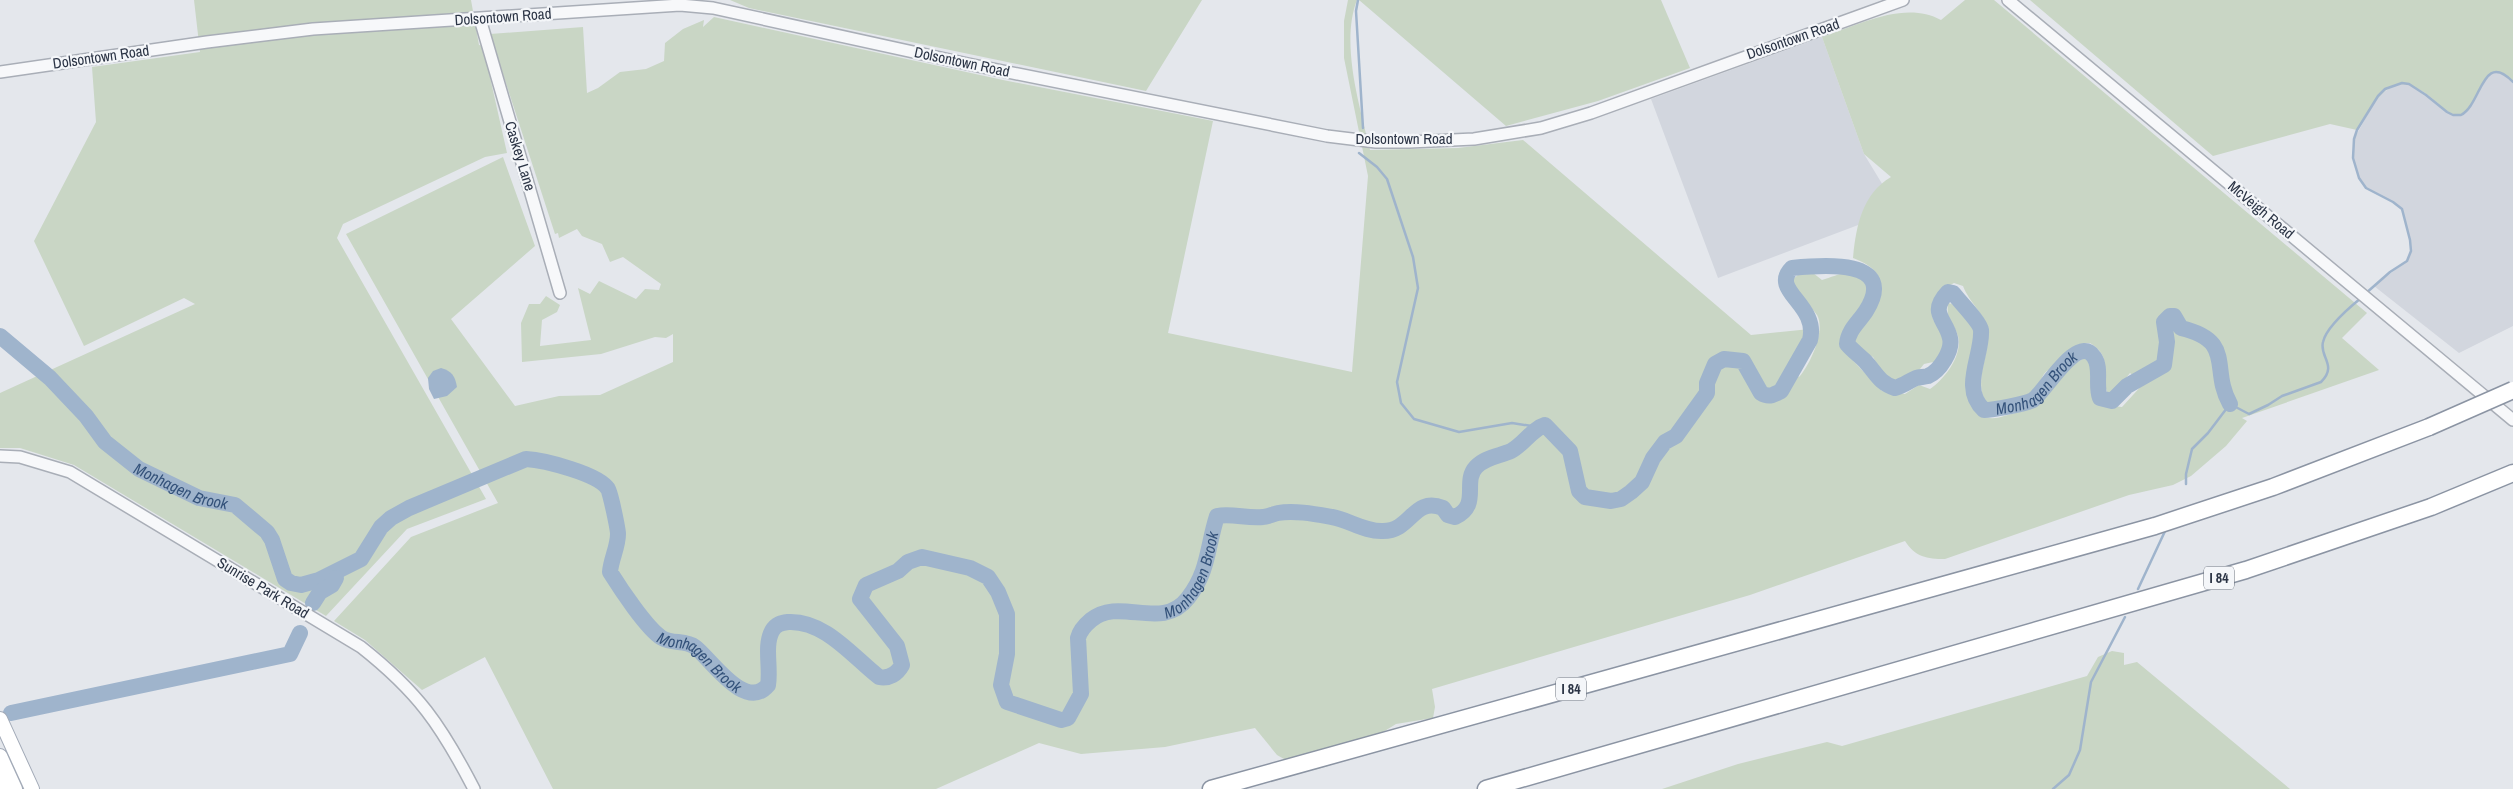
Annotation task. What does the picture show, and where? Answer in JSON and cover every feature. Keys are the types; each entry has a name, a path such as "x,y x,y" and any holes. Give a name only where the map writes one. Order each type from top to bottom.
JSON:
{"highway":[{"name":"I 84","path":"1211,789 2155,526 2272,487 2429,426 2513,390"},
{"name":"I 84","path":"1486,789 2246,570 2430,507 2513,473"},
{"path":"0,779 4,789"}],"main road":[{"path":"0,718 32,789"},
{"path":"0,756 15,789"}],"street":[{"name":"Dolsontown Road","path":"0,72 294,31 659,5 697,6 1033,77 1327,136 1376,142 1409,142 1491,137 1558,123 1903,0"},
{"name":"McVeigh Road","path":"2008,0 2513,420"},
{"name":"Caskey Lane","path":"480,19 560,294"},
{"name":"Sunrise Park Road","path":"0,456 20,457 70,472 361,647 404,683 422,702 448,742 474,789"}],"shaded area":[{"path":"1822,37 1864,154 1898,210 1718,278 1651,99"},
{"path":"2497,70 2504,73 2513,82 2513,326 2459,353 2374,286 2407,261 2411,251 2410,239 2402,209 2393,202 2366,188 2359,178 2353,158 2354,139 2378,96 2393,86 2402,83 2409,84 2434,100 2447,112 2460,115 2472,105 2486,78"}],"green space":[{"path":"194,0 471,0 479,45 483,46 507,153 485,157 343,224 337,238 486,499 407,529 326,616 74,465 20,448 0,448 0,393 195,304 184,298 84,346 34,241 96,122 92,67 200,52"},
{"path":"730,0 1202,0 1146,91 749,8"},
{"path":"1348,0 1357,0 1352,17 1351,55 1357,95 1370,150 1458,148 1523,140 1751,335 1810,329 1789,367 1799,377 1812,356 1820,329 1817,315 1796,290 1792,280 1799,274 1813,273 1822,280 1853,272 1860,274 1866,279 1869,293 1866,301 1841,336 1843,350 1882,391 1905,394 1919,385 1930,389 1947,373 1958,351 1959,343 1956,331 1949,318 1948,303 1952,304 1977,329 1969,363 1968,384 1972,403 1977,411 1984,416 1993,418 2004,416 2035,406 2057,378 2088,356 2093,364 2092,388 2097,400 2122,407 2143,384 2130,373 2113,394 2107,392 2102,354 2090,343 2084,343 2070,349 2056,365 2045,373 2035,392 2028,397 1992,406 1986,404 1982,395 1981,376 1987,349 1987,325 1963,286 1954,283 1945,289 1937,299 1932,310 1934,321 1945,338 1944,350 1938,361 1924,364 1916,374 1895,384 1884,377 1873,357 1855,348 1853,339 1869,317 1880,294 1881,284 1877,274 1868,265 1853,258 1856,235 1862,212 1873,192 1891,177 1864,154 1822,37 1866,21 1897,13 1927,14 1941,20 1965,0 1994,0 2367,313 2342,338 2379,370 2242,418 2247,421 2226,446 2191,476 2173,485 2129,495 1945,559 1917,554 1905,541 1750,595 1432,689 1435,707 1433,718 1396,724 1328,766 1314,770 1291,763 1277,755 1255,728 1165,747 1081,754 1039,743 936,789 553,789 485,657 422,690 365,640 334,621 411,537 498,503 346,234 503,157 535,246 451,319 515,406 559,396 600,395 673,362 673,334 666,338 655,337 601,354 522,362 521,323 529,304 540,304 546,296 560,305 557,312 542,320 540,346 591,340 578,288 590,294 599,281 636,299 645,289 659,290 661,284 623,257 610,262 602,244 582,236 577,229 559,238 558,233 555,234 490,34 583,27 587,93 598,88 620,72 646,69 664,61 665,43 683,29 704,20 703,27 714,17 1003,80 1213,121 1168,333 1352,372 1368,176 1344,58 1344,21"},
{"path":"1359,0 1661,0 1690,68 1598,101 1506,126"},
{"path":"2030,0 2513,0 2513,82 2503,74 2495,72 2488,75 2474,101 2461,115 2447,111 2420,90 2408,85 2398,85 2388,89 2380,96 2357,130 2330,124 2213,156"},
{"path":"2112,651 2124,653 2124,665 2137,662 2290,789 1662,789 1738,764 1827,742 1842,746 2087,676 2098,657"}],"water":[{"path":"441,368 452,374 457,387 447,396 434,399 429,389 428,378 433,371"}],"waterway":[{"path":"1358,0 1356,11 1363,128"},
{"path":"2365,294 2390,272 2407,261 2411,251 2402,209 2393,202 2366,188 2359,178 2353,158 2354,139 2357,130 2378,96 2385,89 2402,83 2409,84 2447,112 2453,115 2461,115 2474,101 2488,75 2495,72 2503,74 2513,82"},
{"path":"1359,153 1377,167 1387,179 1413,257 1418,288 1397,382 1401,403 1414,419 1459,432 1512,423 1538,427"},
{"name":"Monhagen Brook","path":"0,336 50,378 86,416 105,442 139,469 199,498 235,505 267,532 272,540 285,579 291,583 301,585 319,580 361,559 381,527 391,518 409,508 526,459 534,460 583,473 603,483 608,489 618,534 610,572 620,588 656,633 666,640 687,643 695,647 729,681 739,688 749,692 759,692 768,685 768,643 775,627 781,623 788,622 801,623 826,633 849,650 879,677 886,677 898,671 902,665 897,646 860,599 866,585 898,571 908,562 922,557 970,568 988,577 998,592 1007,614 1007,654 1001,685 1007,702 1061,720 1068,718 1081,694 1078,638 1083,628 1091,620 1102,614 1115,611 1154,614 1178,608 1188,598 1200,578 1207,559 1217,516 1267,517 1284,512 1305,513 1332,517 1376,531 1393,530 1418,510 1425,507 1443,508 1448,515 1455,517 1463,512 1467,506 1470,479 1476,467 1488,459 1511,451 1545,425 1570,451 1579,491 1585,497 1611,501 1621,499 1642,482 1653,458 1665,442 1676,436 1707,393 1707,383 1715,364 1724,359 1743,361 1761,393 1769,396 1781,391 1810,340 1811,328 1808,317 1786,284 1787,276 1792,268 1821,266 1853,268 1865,273 1873,282 1874,294 1866,311 1852,330 1847,344 1881,380 1895,388 1916,378 1928,376 1937,370 1945,360 1950,348 1950,338 1940,316 1939,305 1948,292 1953,293 1980,326 1981,340 1973,382 1977,401 1984,410 2033,400 2062,366 2079,352 2087,351 2094,357 2098,366 2100,398 2112,401 2127,386 2164,365 2167,342 2164,322 2170,316 2174,316 2181,328 2209,340 2219,358 2224,391 2230,404"},
{"path":"2186,484 2186,474 2192,449 2208,433 2230,404 2249,414 2282,396 2321,382 2328,371 2322,347 2325,336 2339,318 2361,298"},
{"path":"2138,589 2166,529"},
{"path":"313,603 320,592 332,585 336,578"},
{"path":"2053,789 2069,775 2080,750 2091,682 2125,617"},
{"path":"11,713 290,654 300,633"}]}
